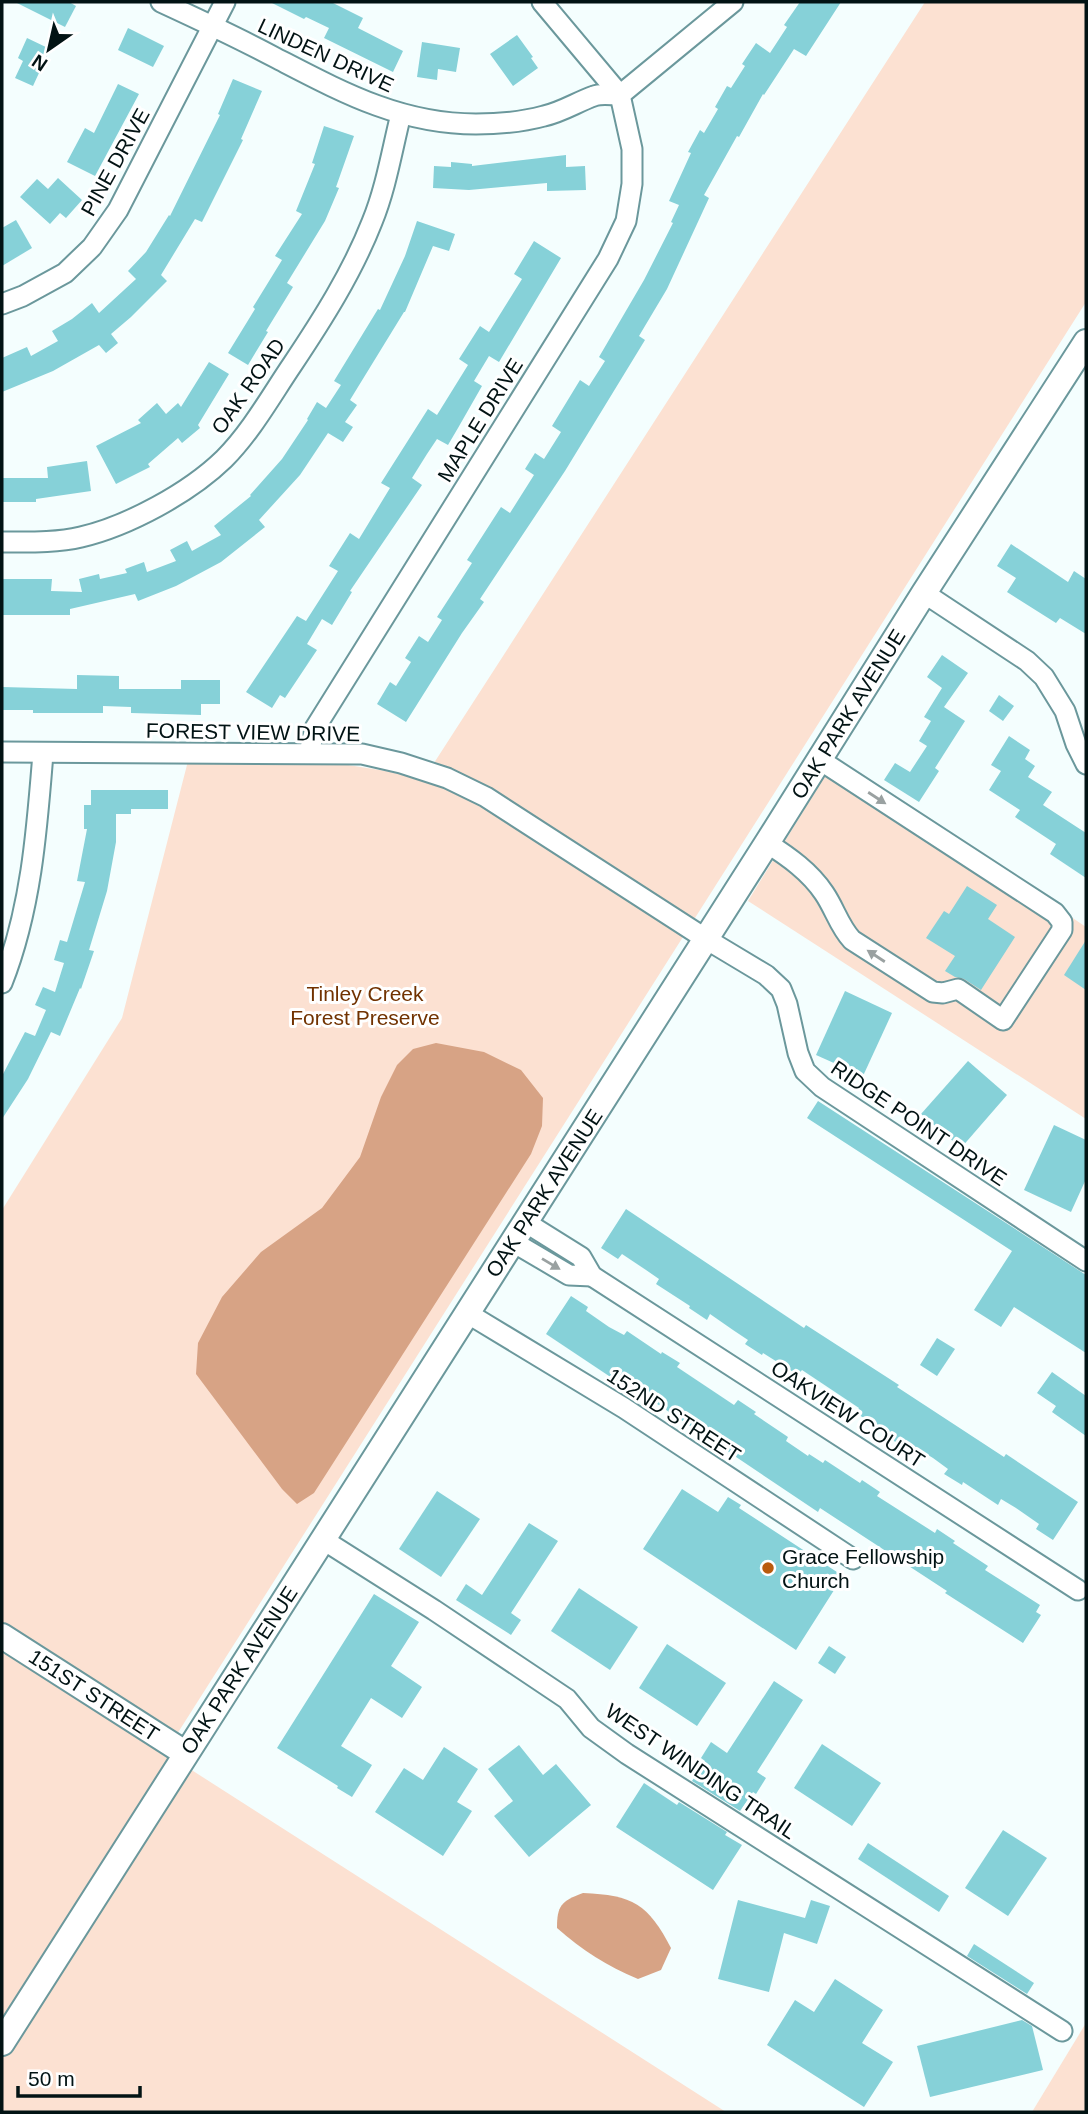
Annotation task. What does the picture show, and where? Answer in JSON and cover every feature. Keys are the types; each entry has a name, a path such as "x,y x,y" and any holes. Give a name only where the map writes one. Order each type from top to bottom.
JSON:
{"street":[{"name":"LINDEN DRIVE","path":"162,2 334,89 401,114 442,123 514,122 546,116 596,95 620,95"},
{"name":"PINE DRIVE","path":"2,304 65,273 92,247 118,210 225,2"},
{"path":"542,2 620,95 733,2"},
{"name":"MAPLE DRIVE","path":"309,753 315,728 608,259 626,221 632,184 632,149 620,95"},
{"name":"OAK ROAD","path":"2,542 80,538 115,527 185,490 223,459 253,424 308,341 357,256 373,221 384,187 401,114"},
{"name":"OAK PARK AVENUE","path":"2,2043 1086,342"},
{"path":"924,593 1027,661 1044,677 1065,711 1086,764"},
{"name":"FOREST VIEW DRIVE","path":"2,752 362,754 401,763 447,778 486,797 706,939"},
{"path":"2,983 9,966 34,853 43,753"},
{"path":"767,843 794,861 816,882 852,940 933,992 943,993 958,989 1003,1020 1062,930 1062,922 1055,913 820,761"},
{"name":"RIDGE POINT DRIVE","path":"706,939 766,975 781,989 805,1071 821,1087 1086,1261"},
{"name":"OAKVIEW COURT","path":"519,1232 569,1275 592,1276 1078,1590"},
{"name":"152ND STREET","path":"467,1313 624,1408 853,1559"},
{"name":"WEST WINDING TRAIL","path":"322,1539 567,1699 591,1728 627,1754 1062,2031"},
{"name":"151ST STREET","path":"2,1636 185,1754"}],"green space":[{"name":"Tinley Creek Forest Preserve","path":"925,2 1086,2 1086,302 165,1753 726,2112 2,2112 2,1210 122,1018 188,761 348,765 423,780"},
{"path":"836,758 1086,927 1086,1119 748,901"},
{"path":"1086,2023 1086,2112 1032,2112"}],"shaded area":[{"path":"436,1043 484,1052 521,1070 543,1098 542,1126 531,1154 314,1493 297,1504 282,1489 196,1374 198,1343 222,1297 261,1252 322,1208 360,1157 381,1097 397,1065 413,1049"},
{"path":"583,1893 615,1896 646,1912 655,1921 671,1948 661,1970 638,1979 595,1957 557,1928 559,1909 565,1902"}],"building":[{"path":"15,2 69,2 76,6 65,27"},
{"path":"270,2 331,2 363,18 358,28 403,51 393,72 324,38 329,28"},
{"path":"800,2 841,2 806,56 794,49 763,94 739,137 737,136 704,195 709,198 667,289 639,336 645,340 565,471 480,599 484,602 406,722 377,704 390,682 396,686 411,662 405,658 419,636 428,642 442,620 437,617 472,563 467,560 501,507 510,513 534,475 525,469 535,453 544,459 561,432 552,426 580,380 589,386 605,361 599,357 644,280 673,223 671,222 679,205 669,201 691,153 688,152 700,130 704,133 727,86 731,88 756,43 770,53 787,27 784,25"},
{"path":"128,28 164,46 153,67 118,50"},
{"path":"517,35 538,68 513,86 490,54"},
{"path":"27,38 50,49 33,86 15,78 23,61 18,58"},
{"path":"422,42 460,48 456,72 438,69 437,80 417,77"},
{"path":"233,79 262,91 241,139 243,140 202,222 195,219 161,275 167,281 111,334 118,343 106,353 99,345 53,371 2,392 2,358 27,347 31,356 58,341 52,331 92,303 99,313 136,279 128,271 146,252 170,216 220,115 218,114"},
{"path":"118,84 139,94 95,176 67,162 85,128 94,133"},
{"path":"324,126 354,136 336,187 339,188 325,221 287,283 293,287 248,365 228,353 282,260 275,256 302,214 296,211 315,164 312,163"},
{"path":"566,155 566,167 585,166 586,190 547,191 547,183 469,190 433,188 434,166 451,167 451,162 472,166"},
{"path":"58,178 82,200 66,218 60,213 50,224 20,197 37,179 48,189"},
{"path":"16,220 32,248 2,266 2,228"},
{"path":"417,221 455,234 449,251 433,246 405,312 350,400 357,405 345,422 353,427 343,442 328,433 300,475 259,520 265,527 221,562 176,586 138,601 135,594 70,609 70,615 2,615 2,579 52,579 51,591 82,592 79,579 99,574 100,579 127,573 125,569 144,562 147,572 176,561 170,550 187,541 192,551 221,535 214,526 251,496 282,459 317,402 326,408 341,385 334,381 378,309 380,310 405,256"},
{"path":"534,241 561,258 499,362 489,356 474,381 482,386 448,445 437,439 412,478 422,485 350,591 352,592 332,625 322,619 307,644 317,650 285,698 280,695 272,708 246,692 297,616 306,621 338,571 329,566 350,533 359,539 390,488 381,483 428,409 437,415 468,365 459,359 480,326 489,332 522,279 514,274"},
{"path":"209,362 229,374 198,425 200,428 182,443 178,438 148,464 150,467 116,484 96,446 141,423 138,420 157,403 166,414 178,403 181,407"},
{"path":"87,461 91,491 36,499 36,502 2,502 2,478 48,478 47,467"},
{"path":"1011,544 1068,582 1074,571 1086,579 1086,634 1060,618 1056,623 1007,592 1016,578 997,566"},
{"path":"942,655 968,673 944,707 965,721 935,768 939,771 919,802 884,780 895,763 910,772 927,746 919,741 931,721 924,717 942,688 927,677"},
{"path":"77,675 119,676 119,689 181,689 181,680 220,680 220,704 201,704 201,715 131,713 131,707 103,706 103,713 2,710 2,687 77,689"},
{"path":"999,695 1014,706 1003,721 989,711"},
{"path":"1009,736 1030,750 1025,759 1035,766 1028,777 1052,792 1043,805 1086,833 1086,878 1050,854 1056,844 1015,817 1020,810 989,790 1001,771 991,765"},
{"path":"91,790 168,790 168,809 131,809 131,814 116,814 116,842 107,891 89,950 94,951 81,989 60,1036 51,1032 28,1079 2,1119 2,1076 25,1032 35,1036 46,1010 35,1005 43,987 55,992 64,963 54,960 60,940 67,942 85,882 77,881 87,829 84,829 84,805 91,805"},
{"path":"967,886 997,905 988,919 1015,937 981,990 945,971 955,956 926,938 944,911 949,914"},
{"path":"1086,940 1086,990 1064,975"},
{"path":"845,991 892,1013 863,1076 816,1055"},
{"path":"968,1061 1007,1095 961,1148 921,1114"},
{"path":"818,1101 1086,1275 1086,1353 1014,1307 1001,1327 974,1310 1012,1251 807,1118"},
{"path":"1054,1125 1086,1140 1086,1179 1071,1212 1024,1190"},
{"path":"626,1209 804,1328 806,1325 1004,1457 1006,1454 1078,1502 1053,1540 1036,1529 1039,1524 1016,1508 1001,1499 998,1505 963,1482 962,1485 944,1474 948,1469 933,1458 910,1444 907,1449 889,1438 890,1435 856,1413 859,1408 802,1370 798,1375 763,1353 762,1355 745,1344 748,1340 710,1314 707,1320 689,1308 690,1306 656,1284 659,1279 622,1254 618,1259 601,1248"},
{"path":"571,1296 588,1307 586,1311 609,1327 624,1335 627,1331 661,1354 662,1352 680,1363 677,1367 734,1405 738,1400 756,1412 754,1414 788,1437 786,1441 808,1456 809,1454 823,1463 825,1460 860,1483 862,1480 880,1492 877,1496 935,1533 937,1529 988,1566 985,1570 1040,1605 1036,1612 1041,1615 1023,1643 820,1508 818,1512 620,1379 618,1382 546,1334"},
{"path":"937,1338 955,1349 937,1376 920,1365"},
{"path":"1052,1372 1086,1396 1086,1436 1052,1412 1056,1406 1037,1393"},
{"name":"Grace Fellowship Church","path":"682,1489 718,1512 728,1497 741,1505 739,1508 843,1576 796,1650 643,1549"},
{"path":"437,1491 480,1519 441,1577 399,1549"},
{"path":"529,1523 558,1541 511,1613 521,1620 511,1635 456,1600 466,1584 482,1595"},
{"path":"579,1588 638,1627 610,1670 551,1631"},
{"path":"374,1594 419,1622 391,1666 422,1687 402,1718 371,1698 341,1746 372,1765 352,1797 277,1748"},
{"path":"667,1644 726,1683 697,1726 639,1688"},
{"path":"829,1646 846,1657 835,1674 818,1663"},
{"path":"774,1681 803,1700 757,1772 766,1778 740,1811 692,1781 705,1761 701,1758 711,1742 727,1753"},
{"path":"822,1744 881,1783 852,1826 794,1788"},
{"path":"519,1745 543,1775 556,1764 591,1805 529,1857 494,1816 513,1801 488,1769"},
{"path":"444,1747 478,1769 457,1802 472,1811 443,1856 375,1812 404,1768 423,1780"},
{"path":"644,1783 677,1805 679,1802 727,1832 725,1835 742,1845 713,1890 616,1827"},
{"path":"1003,1830 1047,1858 1008,1916 965,1888"},
{"path":"868,1843 949,1896 939,1912 858,1859"},
{"path":"738,1900 805,1918 811,1900 830,1906 817,1944 784,1933 769,1992 718,1979"},
{"path":"974,1944 1034,1983 1027,1994 967,1956"},
{"path":"835,1979 883,2010 862,2043 893,2062 864,2107 767,2045 795,2000 814,2012"},
{"path":"1022,2020 1032,2026 1043,2070 930,2097 917,2046"}],"place":[{"name":"Grace Fellowship Church","path":"768,1568"}]}
